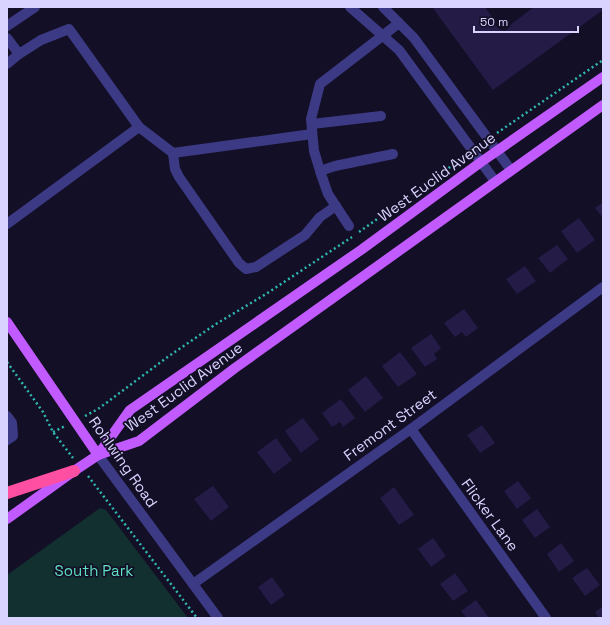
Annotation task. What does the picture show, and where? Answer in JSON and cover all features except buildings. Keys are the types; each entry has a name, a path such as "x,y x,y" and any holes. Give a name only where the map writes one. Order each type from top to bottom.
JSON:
{"highway":[{"path":"7,493 74,471"}],"main road":[{"name":"West Euclid Avenue","path":"98,455 130,410 361,250 481,162 603,77"},
{"name":"West Euclid Avenue","path":"98,455 140,441 235,368 603,105"},
{"name":"Rohlwing Road","path":"7,322 98,455"},
{"path":"7,519 98,455"}],"street":[{"path":"7,26 35,7"},
{"path":"350,7 399,50 495,181"},
{"path":"383,7 414,38 511,170"},
{"path":"349,226 328,194 314,151 311,119 320,84 382,34 399,23"},
{"path":"7,64 19,54 41,40 69,29 139,127 173,154 175,169 183,184 239,263 246,269 256,267 305,236 320,217 336,206"},
{"path":"7,38 19,54"},
{"path":"173,154 381,116"},
{"path":"8,221 139,127"},
{"path":"320,171 335,166 393,154"},
{"name":"Fremont Street","path":"193,584 411,429 603,287"},
{"path":"7,416 12,423 13,436 7,440"},
{"name":"Flicker Lane","path":"411,429 546,618"},
{"name":"Rohlwing Road","path":"98,455 218,618"}],"path":[{"path":"7,362 43,412 52,432"},
{"path":"113,508 197,618"}],"green space":[{"name":"South Park","path":"100,508 106,510 188,618 7,618 7,575"}]}
